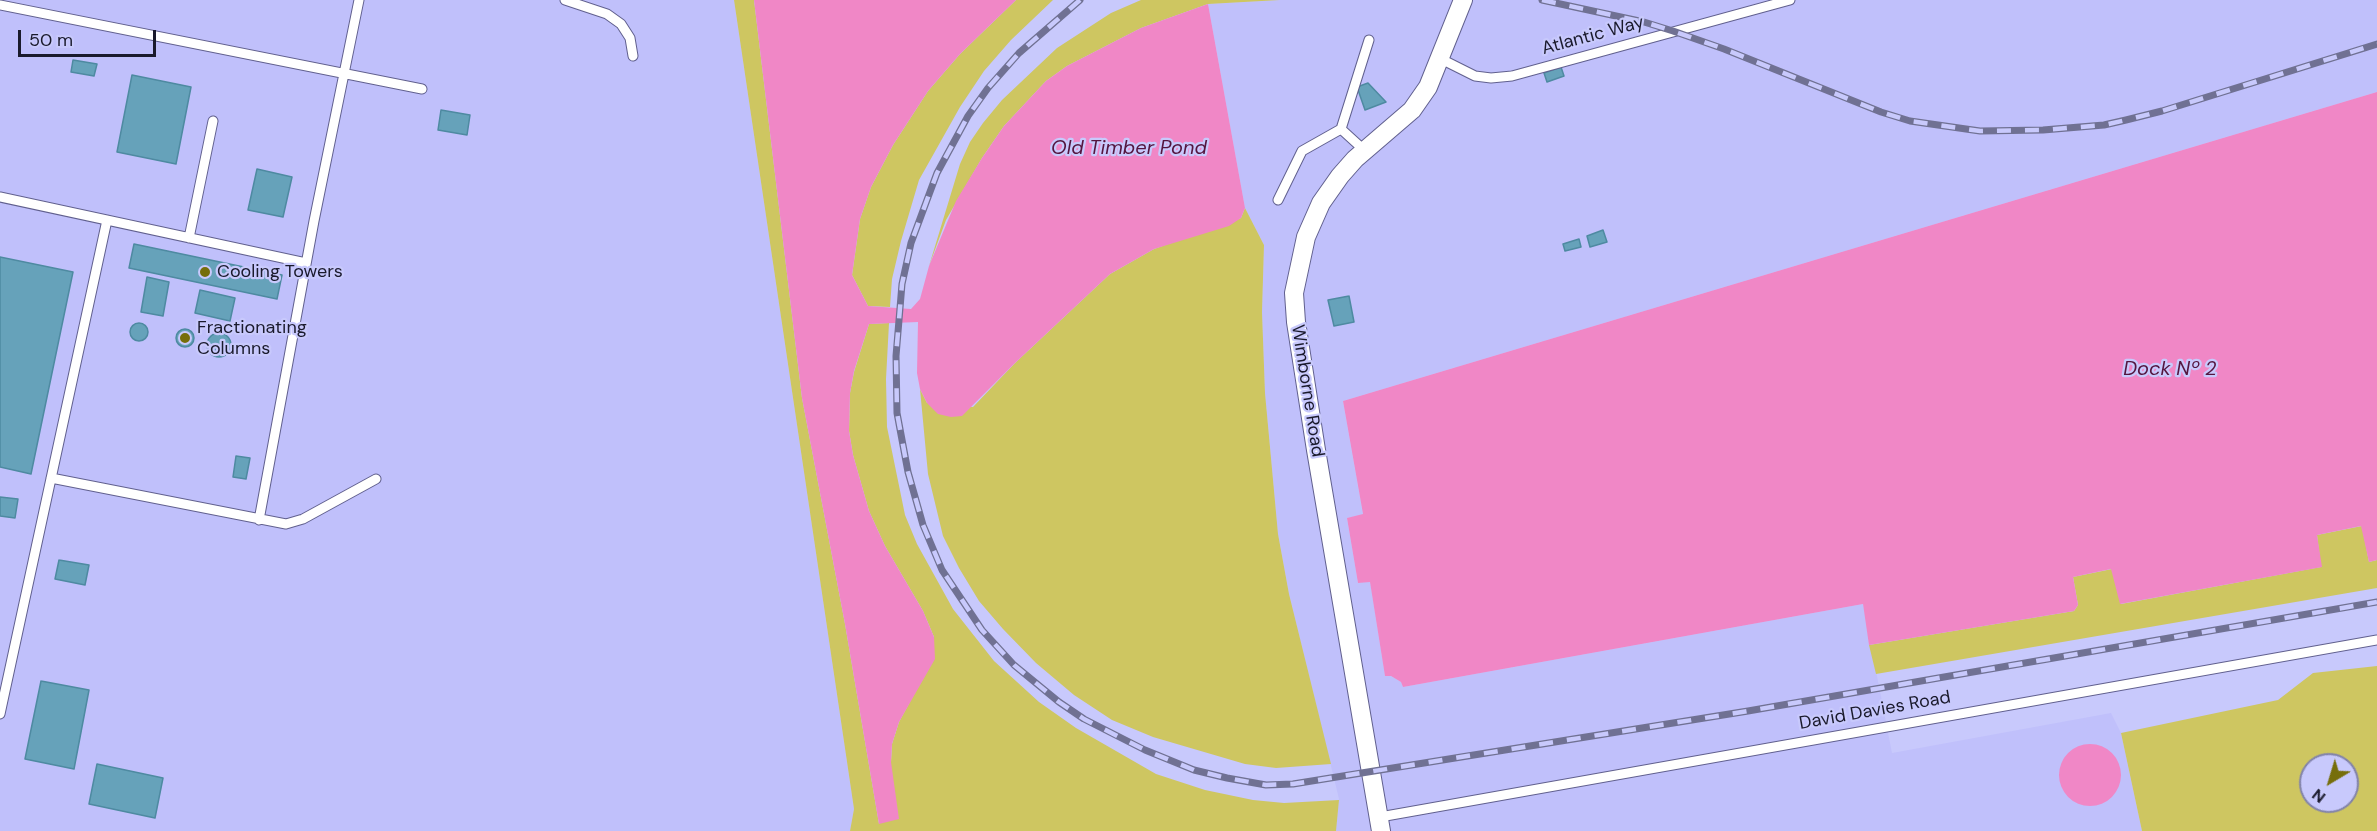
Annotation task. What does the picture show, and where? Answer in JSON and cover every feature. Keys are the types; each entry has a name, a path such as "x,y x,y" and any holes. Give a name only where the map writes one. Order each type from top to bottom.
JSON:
{"street":[{"name":"Wimborne Road","path":"1380,824 1316,450 1294,300 1302,253 1314,217 1340,176 1364,150 1412,110 1428,87 1463,0"}],"lane":[{"path":"259,520 306,263 359,0"},
{"path":"565,0 606,14 621,24 630,38 633,57"},
{"name":"Atlantic Way","path":"1441,59 1475,76 1491,78 1512,76 1790,0"},
{"path":"0,5 422,89"},
{"path":"1278,200 1302,151 1341,129 1369,40"},
{"path":"189,238 213,122"},
{"path":"1341,129 1364,150"},
{"path":"0,197 306,263"},
{"path":"0,714 108,220"},
{"path":"51,478 275,523 295,523 376,479"},
{"name":"David Davies Road","path":"1380,824 2377,640"},
{"path":"0,659 11,661"}],"shaded area":[{"path":"0,0 734,0 854,809 850,831 0,831"},
{"path":"734,0 754,0 802,398 845,624 879,824 891,762 892,744 899,722 913,696 934,637 923,611 885,546 869,511 853,455 849,431 850,393 869,324 889,323 886,379 887,427 905,515 917,544 953,609 994,661 1039,702 1076,728 1156,774 1205,790 1253,800 1284,803 1339,800 1336,831 850,831 854,809"},
{"path":"1016,0 1053,0 1011,40 984,71 960,107 919,180 892,279 890,307 868,306 852,275 860,219 871,187 893,145 928,91 960,54"},
{"path":"1141,0 1280,0 1208,4 1141,28 1067,66 1046,81 1004,126 982,158 946,220 929,266 960,164 970,142 983,123 1002,100 1057,48 1111,13"},
{"path":"1280,0 2377,0 2377,92 1343,401 1363,515 1347,518 1358,583 1370,581 1385,676 1391,676 1401,682 1403,687 1863,604 1892,753 2111,713 2121,733 2142,831 1336,831 1339,799 1289,594 1278,534 1265,393 1262,312 1264,245 1245,208 1208,4"},
{"path":"1245,208 1264,245 1262,312 1265,393 1278,534 1289,594 1331,764 1276,768 1245,764 1153,737 1112,720 1074,695 1036,663 979,601 943,536 928,474 920,389 927,403 973,407 1015,363 1110,274 1154,249 1241,218"},
{"path":"2362,526 2369,562 2377,560 2377,588 1876,674 1869,645 2074,611 2078,605 2073,577 2112,569 2121,604 2321,567 2317,535"},
{"path":"2377,666 2377,831 2142,831 2121,733 2278,700 2313,673"}],"water":[{"name":"Old Timber Pond","path":"754,0 1016,0 960,54 928,91 893,145 871,187 860,219 852,275 868,306 911,309 920,299 929,266 956,201 1004,126 1046,81 1067,66 1141,28 1208,4 1245,208 1241,218 1229,226 1154,249 1110,274 962,416 951,417 938,414 927,403 920,389 917,373 918,322 869,324 854,371 850,393 849,431 853,455 869,511 885,546 923,611 934,637 935,659 899,722 892,744 891,762 899,819 879,824 845,624 802,398"},
{"name":"Dock Nº 2","path":"2377,92 2377,560 2369,562 2361,526 2317,535 2322,567 2120,604 2111,569 2073,577 2078,605 2074,611 1869,645 1863,604 1403,687 1401,682 1391,676 1385,676 1370,582 1358,583 1347,518 1363,514 1343,401"},
{"path":"2084,744 2096,744 2112,753 2119,763 2121,775 2119,787 2112,797 2096,806 2084,806 2073,801 2064,792 2059,781 2059,769 2064,758 2073,749"}],"building":[{"path":"73,60 97,64 94,76 71,72"},
{"path":"1561,67 1564,76 1547,82 1544,73"},
{"path":"132,75 191,87 176,164 117,152"},
{"path":"1368,83 1386,102 1365,110 1357,87"},
{"path":"441,110 470,115 467,135 438,130"},
{"path":"257,169 292,177 283,217 248,210"},
{"path":"1603,230 1607,242 1590,247 1587,236"},
{"path":"1579,239 1581,247 1565,251 1563,244"},
{"name":"Cooling Towers","path":"134,244 282,275 277,299 129,268"},
{"path":"0,257 73,272 31,474 0,467"},
{"path":"147,277 169,282 163,316 141,312"},
{"path":"200,290 235,298 230,321 195,313"},
{"path":"1349,296 1354,322 1334,326 1328,300"},
{"path":"139,323 145,326 148,332 145,338 139,341 133,338 130,332 133,326"},
{"name":"Fractionating Columns","path":"185,329 191,332 194,338 191,344 185,347 179,344 176,338 179,332"},
{"path":"219,333 228,336 231,345 228,354 219,357 210,354 207,345 210,336"},
{"path":"236,456 250,458 246,479 233,477"},
{"path":"0,497 18,499 15,518 0,516"},
{"path":"59,560 89,565 85,585 55,579"},
{"path":"41,681 89,690 74,769 25,759"},
{"path":"97,764 163,778 155,818 89,804"}],"railway":[{"path":"1080,0 1019,53 988,88 968,116 937,173 911,243 902,284 896,356 897,413 908,472 923,525 942,570 982,630 1014,665 1059,702 1084,719 1145,750 1194,770 1227,778 1266,785 1293,784 1748,711 2377,602"},
{"path":"1542,0 1644,22 1673,31 1881,112 1910,121 1980,131 2043,130 2104,125 2162,111 2377,44"}],"place":[{"name":"Cooling Towers","path":"205,272"},
{"name":"Fractionating Columns","path":"185,338"}]}
